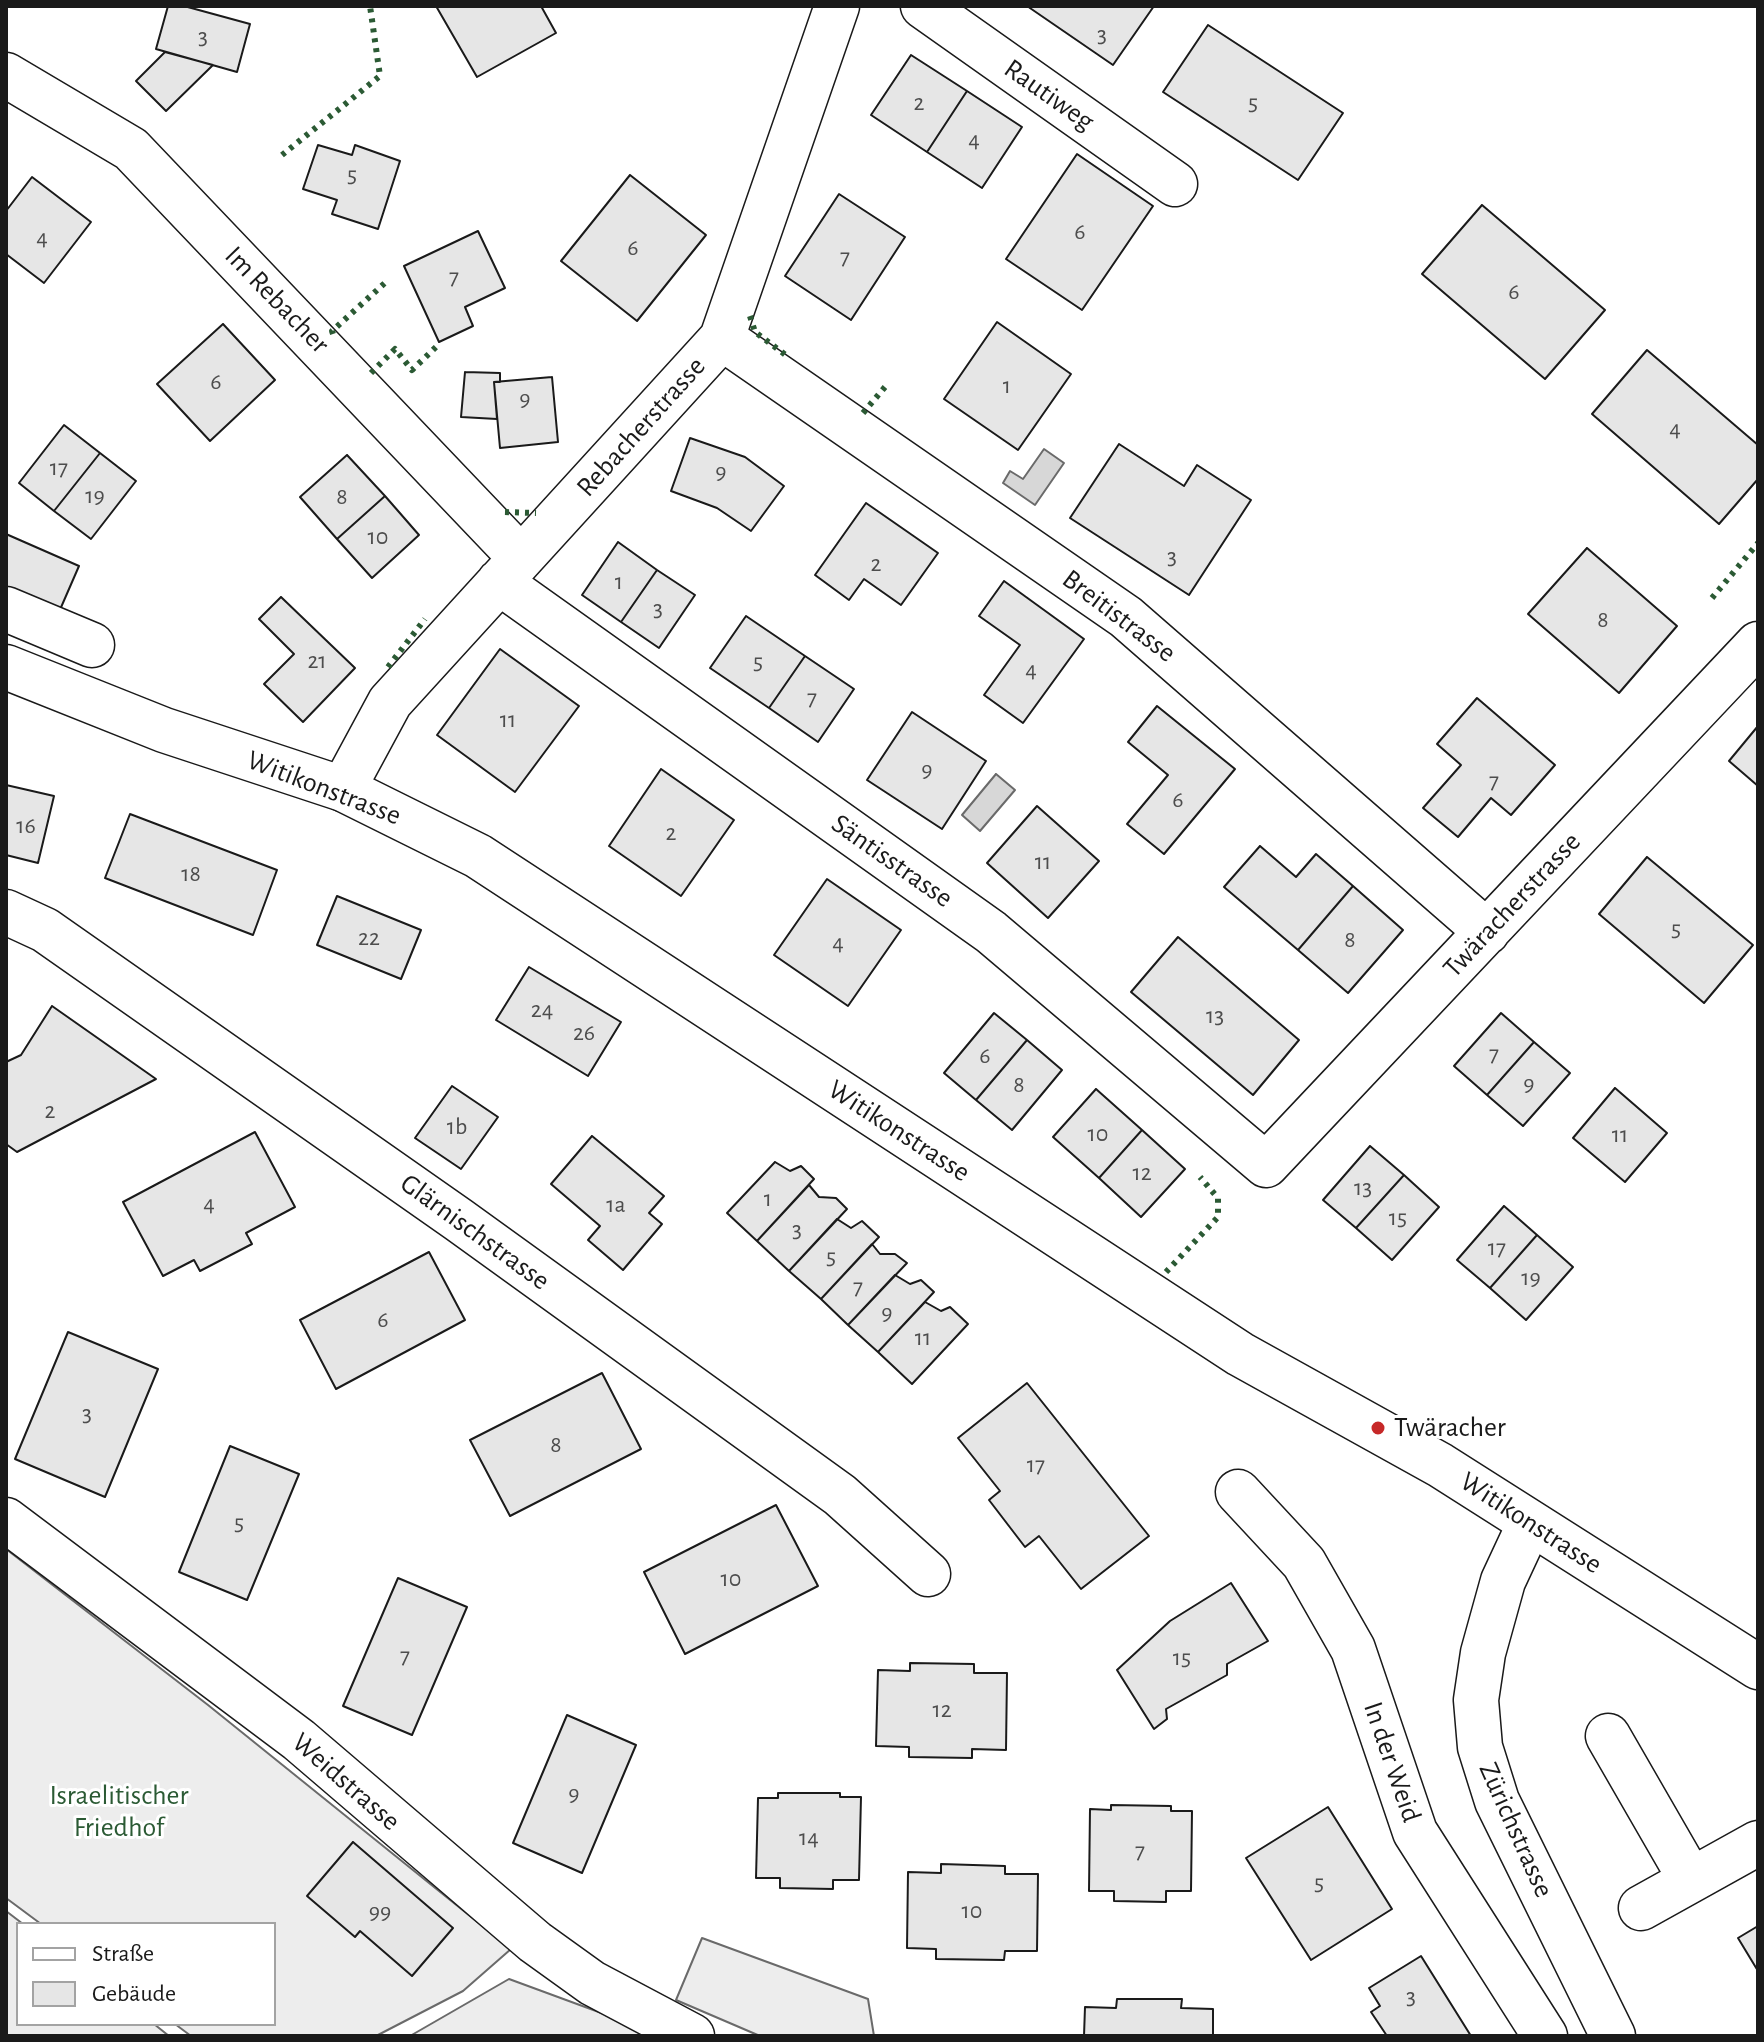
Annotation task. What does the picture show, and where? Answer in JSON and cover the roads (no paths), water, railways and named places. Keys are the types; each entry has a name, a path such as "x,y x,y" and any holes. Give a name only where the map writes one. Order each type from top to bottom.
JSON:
{"street":[{"name":"Rebacherstrasse","path":"343,789 390,702 722,338 837,6"},
{"name":"Rautiweg","path":"923,6 1175,184"},
{"name":"Im Rebacher","path":"6,75 131,149 510,570"},
{"name":"Breitistrasse","path":"722,338 1126,617 1487,932"},
{"name":"Säntisstrasse","path":"510,570 991,932 1266,1165"},
{"path":"6,609 92,645"},
{"name":"Twäracherstrasse","path":"1266,1165 1758,644"},
{"name":"Witikonstrasse","path":"6,667 164,730 343,789 478,856 1240,1354 1378,1428 1758,1667"},
{"name":"Glärnischstrasse","path":"6,912 45,930 459,1220 840,1495 928,1574"},
{"name":"In der Weid","path":"1238,1492 1304,1563 1353,1649 1415,1832 1545,2036"},
{"name":"Weidstrasse","path":"6,1520 299,1740 480,1898 592,1983 692,2036"},
{"name":"Zürichstrasse","path":"1530,1523 1503,1581 1483,1653 1476,1700 1480,1747 1497,1801 1613,2036"},
{"path":"1608,1736 1691,1880"},
{"path":"1641,1908 1758,1843"}],"place":[{"name":"Twäracher","path":"1378,1428"}],"park label":[{"name":"Israelitischer Friedhof","path":"119,1812"}]}
